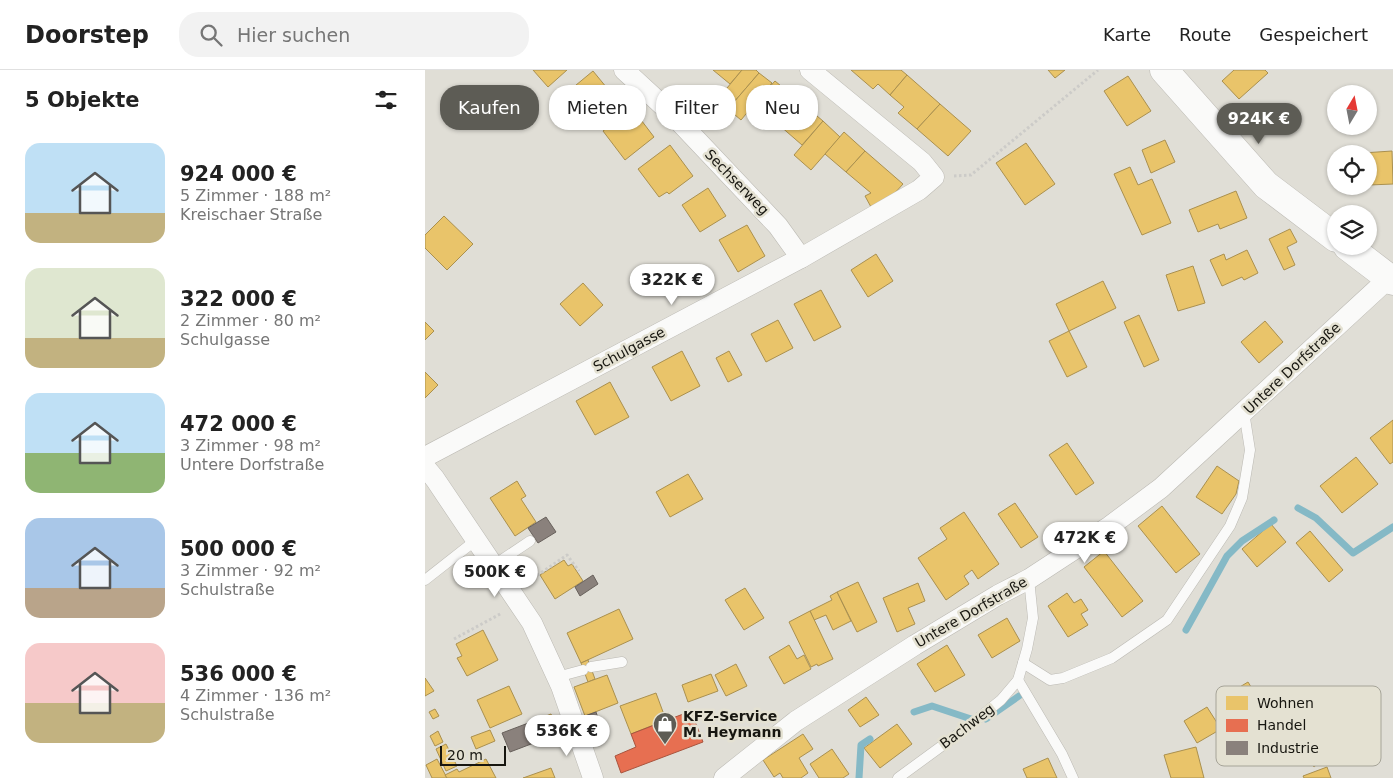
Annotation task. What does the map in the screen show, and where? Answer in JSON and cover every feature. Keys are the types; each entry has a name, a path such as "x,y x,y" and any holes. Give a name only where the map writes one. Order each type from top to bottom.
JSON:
{"main road":[{"path":"1163,70 1266,185 1327,231"},
{"path":"1359,255 1391,280"}],"street":[{"name":"Sechserweg","path":"624,70 673,115 778,226 801,258"},
{"path":"810,70 922,162 934,177"},
{"name":"Schulgasse","path":"425,456 801,258 919,190 934,177"},
{"name":"Untere Dorfstraße","path":"724,778 796,720 915,645 1029,578 1110,526 1154,493 1391,280"},
{"path":"425,467 532,623 557,677 593,778"}],"lane":[{"path":"1023,663 1050,680 1063,678 1111,658 1167,620 1230,526 1241,498 1250,450 1244,412"},
{"path":"425,580 476,540"},
{"path":"494,565 530,541"},
{"name":"Bachweg","path":"898,778 1001,700 1018,680 1033,618 1029,578"},
{"path":"557,677 587,668 622,662"},
{"path":"1018,680 1062,754 1073,778"}],"path":[{"path":"934,177 971,175 1098,70"},
{"path":"524,584 567,555 579,572"},
{"path":"454,639 505,610"}],"building: Wohnen":[{"path":"533,70 567,70 549,85 548,87"},
{"path":"713,70 742,70 730,84"},
{"path":"742,70 756,70 759,73 749,85 746,85 746,88 736,100 736,85 730,85"},
{"path":"851,70 901,70 907,75 890,95 878,84 873,89"},
{"path":"1048,70 1065,70 1055,78"},
{"path":"1234,70 1265,70 1268,73 1239,99 1222,81"},
{"path":"593,71 604,85 576,85"},
{"path":"759,73 772,83 770,85 749,85"},
{"path":"907,75 940,104 917,129 898,113 904,107 890,95"},
{"path":"1128,76 1151,111 1127,126 1104,91"},
{"path":"775,81 780,85 771,85"},
{"path":"746,88 746,114 741,120 736,116 736,100"},
{"path":"940,104 971,131 948,156 917,129"},
{"path":"818,117 823,121 818,127"},
{"path":"823,121 840,137 811,170 794,155 815,130 818,130 818,127"},
{"path":"646,126 654,137 625,160 603,131 646,130"},
{"path":"785,130 815,130 802,145"},
{"path":"844,132 865,151 846,172 825,154"},
{"path":"1165,140 1175,162 1151,173 1142,150"},
{"path":"1026,143 1055,184 1025,205 996,163"},
{"path":"670,145 693,176 669,194 667,192 659,197 638,169"},
{"path":"865,151 903,184 893,195 871,207 865,196 871,193 846,172"},
{"path":"1392,151 1393,184 1377,185 1377,152"},
{"path":"1130,167 1138,185 1152,179 1171,223 1142,235 1114,174"},
{"path":"708,188 726,216 700,232 682,205"},
{"path":"1236,191 1247,218 1220,229 1218,224 1198,232 1189,210"},
{"path":"444,216 473,244 447,270 425,248 425,235"},
{"path":"747,225 765,256 738,272 719,240"},
{"path":"1290,229 1297,242 1287,247 1295,265 1284,270 1269,239"},
{"path":"1247,250 1258,273 1244,280 1242,277 1222,286 1210,260 1224,254 1226,260"},
{"path":"876,254 893,281 868,297 851,270"},
{"path":"1193,266 1205,303 1178,311 1166,275"},
{"path":"1103,281 1116,308 1069,331 1056,304"},
{"path":"583,283 603,305 580,326 560,304"},
{"path":"821,290 841,327 814,341 794,304"},
{"path":"1139,315 1159,360 1144,367 1124,322"},
{"path":"778,320 793,348 766,362 751,334"},
{"path":"1265,321 1283,342 1259,363 1241,342"},
{"path":"425,322 434,331 425,340"},
{"path":"1069,331 1087,367 1067,377 1049,341"},
{"path":"682,351 700,386 671,401 652,367"},
{"path":"729,351 742,375 728,382 716,358"},
{"path":"425,372 438,385 425,398"},
{"path":"610,382 629,417 595,435 576,401"},
{"path":"1393,420 1393,462 1390,464 1370,438"},
{"path":"1067,443 1094,483 1076,495 1049,455"},
{"path":"1356,457 1378,484 1342,513 1320,486"},
{"path":"1217,466 1239,481 1236,494 1222,514 1196,497"},
{"path":"688,474 703,499 670,517 656,492"},
{"path":"517,481 526,496 521,499 536,522 515,536 490,498"},
{"path":"1015,503 1038,537 1021,548 998,514"},
{"path":"1162,506 1200,554 1176,573 1138,526"},
{"path":"964,512 999,564 978,579 972,570 964,576 969,584 946,600 918,558 947,539 940,528"},
{"path":"1271,524 1286,542 1257,567 1242,549"},
{"path":"1310,531 1343,570 1329,582 1296,543"},
{"path":"1104,551 1143,601 1122,617 1084,567"},
{"path":"564,560 568,566 572,564 583,581 555,599 540,575"},
{"path":"858,582 877,622 857,632 837,592"},
{"path":"918,583 925,601 908,608 915,624 897,632 883,598"},
{"path":"745,588 764,618 744,630 725,600"},
{"path":"837,592 851,621 833,630 826,615 814,620 810,611 832,600 830,596"},
{"path":"1067,593 1074,603 1081,599 1088,610 1081,614 1088,625 1068,637 1048,606"},
{"path":"619,609 633,639 581,663 567,633"},
{"path":"810,611 833,659 811,667 789,622"},
{"path":"1007,618 1020,641 992,658 978,635"},
{"path":"483,630 498,660 467,676 457,658 462,656 456,644"},
{"path":"789,645 797,659 804,655 811,669 784,684 769,657"},
{"path":"947,645 965,675 935,692 917,664"},
{"path":"588,660 595,679 588,682 581,663"},
{"path":"736,664 747,686 726,696 715,675"},
{"path":"711,674 718,691 688,702 682,685"},
{"path":"607,675 618,703 585,716 574,687"},
{"path":"425,678 434,691 425,696"},
{"path":"1248,682 1250,686 1241,686"},
{"path":"509,686 522,714 490,728 477,700"},
{"path":"656,693 666,720 631,734 620,706"},
{"path":"866,697 879,715 860,727 848,710"},
{"path":"1207,707 1216,721 1216,732 1197,743 1184,721"},
{"path":"435,709 439,716 433,719 429,712"},
{"path":"551,714 559,733 539,741 531,722"},
{"path":"897,724 912,744 880,768 864,748"},
{"path":"490,730 495,741 476,749 471,737"},
{"path":"438,731 443,742 435,746 430,736"},
{"path":"803,734 813,749 799,758 808,773 801,778 783,778 780,773 774,777 763,760"},
{"path":"446,744 457,766 446,771 436,749"},
{"path":"1196,747 1204,778 1171,778 1164,755"},
{"path":"832,749 849,774 843,778 819,778 810,764"},
{"path":"1048,758 1057,778 1027,778 1023,769"},
{"path":"437,759 447,778 432,778 426,765"},
{"path":"486,759 496,778 447,778 445,775 457,769 459,772"},
{"path":"1327,767 1331,778 1304,778 1303,776"},
{"path":"551,768 555,778 523,778"}],"building: Handel":[{"name":"KFZ-Service M. Heymann","path":"691,711 703,742 621,773 615,756 636,747 631,734"}],"building: Industrie":[{"path":"546,517 556,532 538,543 528,528"},
{"path":"593,575 598,584 580,596 575,587"},
{"path":"596,712 600,724 589,727 585,716"},
{"path":"531,722 539,741 510,752 502,733"}],"waterway":[{"path":"1298,508 1316,518 1353,553 1393,527"},
{"path":"1186,630 1227,556 1242,541 1274,520"},
{"path":"986,719 1019,696"},
{"path":"914,712 932,706 971,719"},
{"path":"859,778 861,745 870,739"}],"place":[{"name":"KFZ-Service M. Heymann","path":"665,745"}]}
